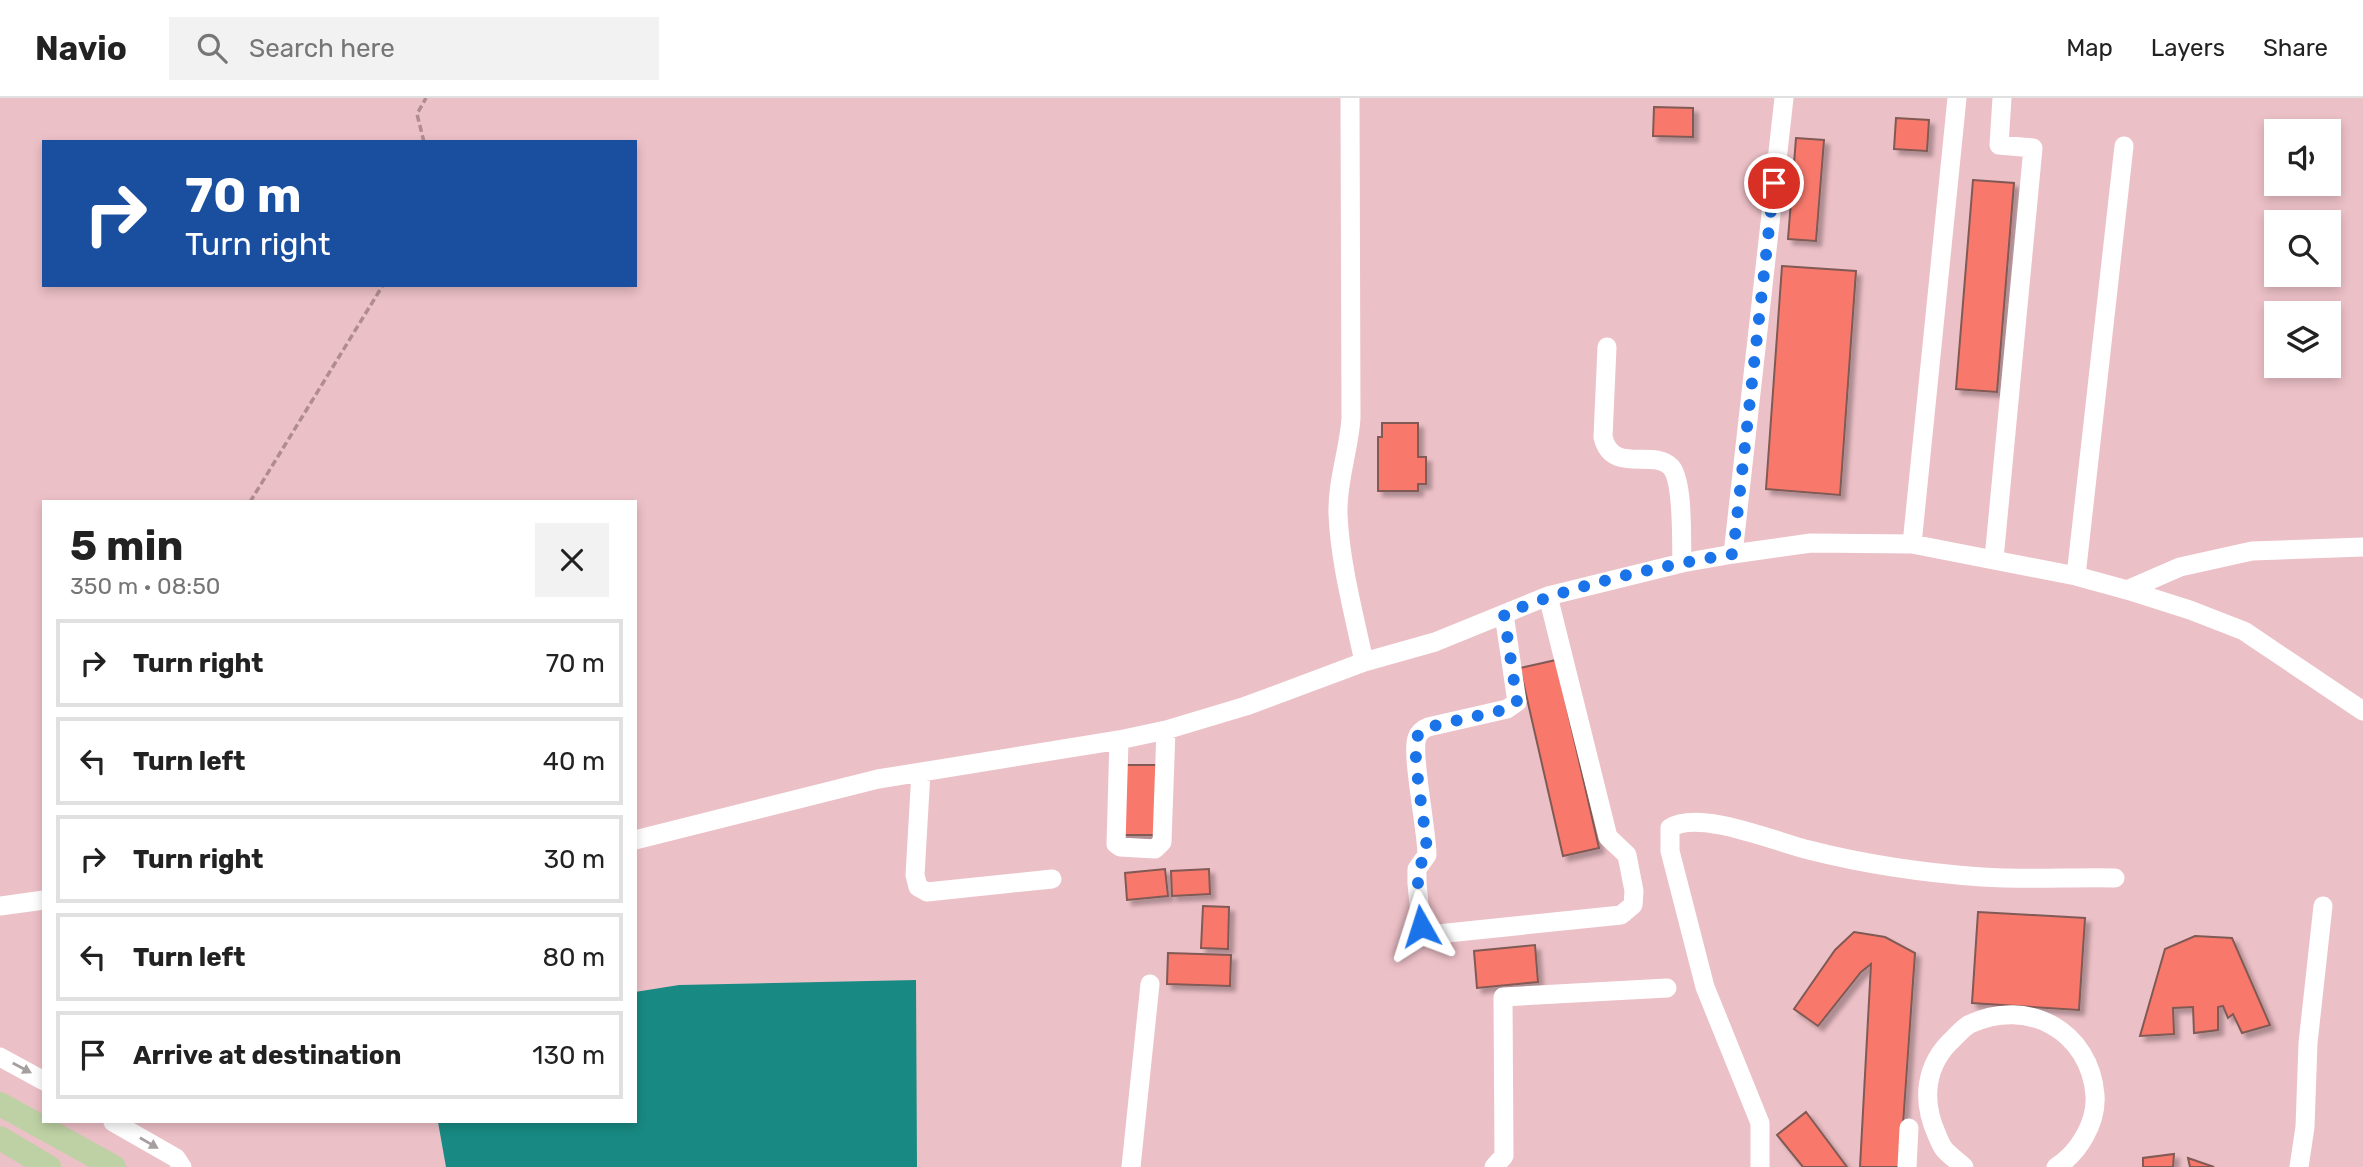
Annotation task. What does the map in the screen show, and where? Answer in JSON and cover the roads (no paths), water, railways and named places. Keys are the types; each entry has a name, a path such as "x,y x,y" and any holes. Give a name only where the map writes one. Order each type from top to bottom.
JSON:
{"main road":[{"path":"0,1104 72,1142 106,1165"},
{"path":"0,1138 49,1167"}],"street":[{"path":"1350,98 1351,418 1348,451 1338,490 1338,514 1363,662"},
{"path":"1733,554 1784,98"},
{"path":"1912,544 1957,98"},
{"path":"1994,559 2034,148 1999,145 2002,98"},
{"path":"2076,576 2124,146"},
{"path":"1607,346 1606,447 1618,457 1662,462 1670,466 1678,485 1682,563"},
{"path":"2127,590 2180,567 2252,551 2363,541"},
{"path":"637,839 878,779 1166,730 1246,706 1363,662 1435,642 1548,596 1682,563 1811,543 1912,544 2076,576 2127,590 2244,631 2363,711"},
{"path":"1504,614 1517,702 1507,709 1429,727 1421,730 1417,737 1416,754 1427,855 1417,869 1416,883 1421,926 1428,935 1621,915 1633,905 1634,891 1627,855 1608,837 1548,596"},
{"path":"1119,740 1116,844 1120,847 1155,849 1162,842 1166,730"},
{"path":"921,772 915,875 918,887 927,892 1052,879"},
{"path":"1760,1167 1760,1123 1705,987 1670,851 1670,828 1685,822 1724,825 1821,852 1879,864 1982,877 2115,878"},
{"path":"0,906 42,900"},
{"path":"2299,1167 2305,1127 2308,1043 2323,906"},
{"path":"1131,1167 1150,984"},
{"path":"1494,1167 1504,1156 1503,997 1667,988"},
{"path":"1964,1167 1943,1148 1929,1116 1928,1081 1942,1049 1968,1024 2001,1013 2036,1017 2067,1034 2088,1062 2095,1097 2088,1131 2068,1160 2056,1167"},
{"path":"0,1058 42,1079"},
{"path":"115,1123 176,1158 182,1167"},
{"path":"1907,1167 1909,1128"}],"water":[{"path":"916,980 917,1167 446,1167 438,1123 637,1123 637,992 679,985"}]}
